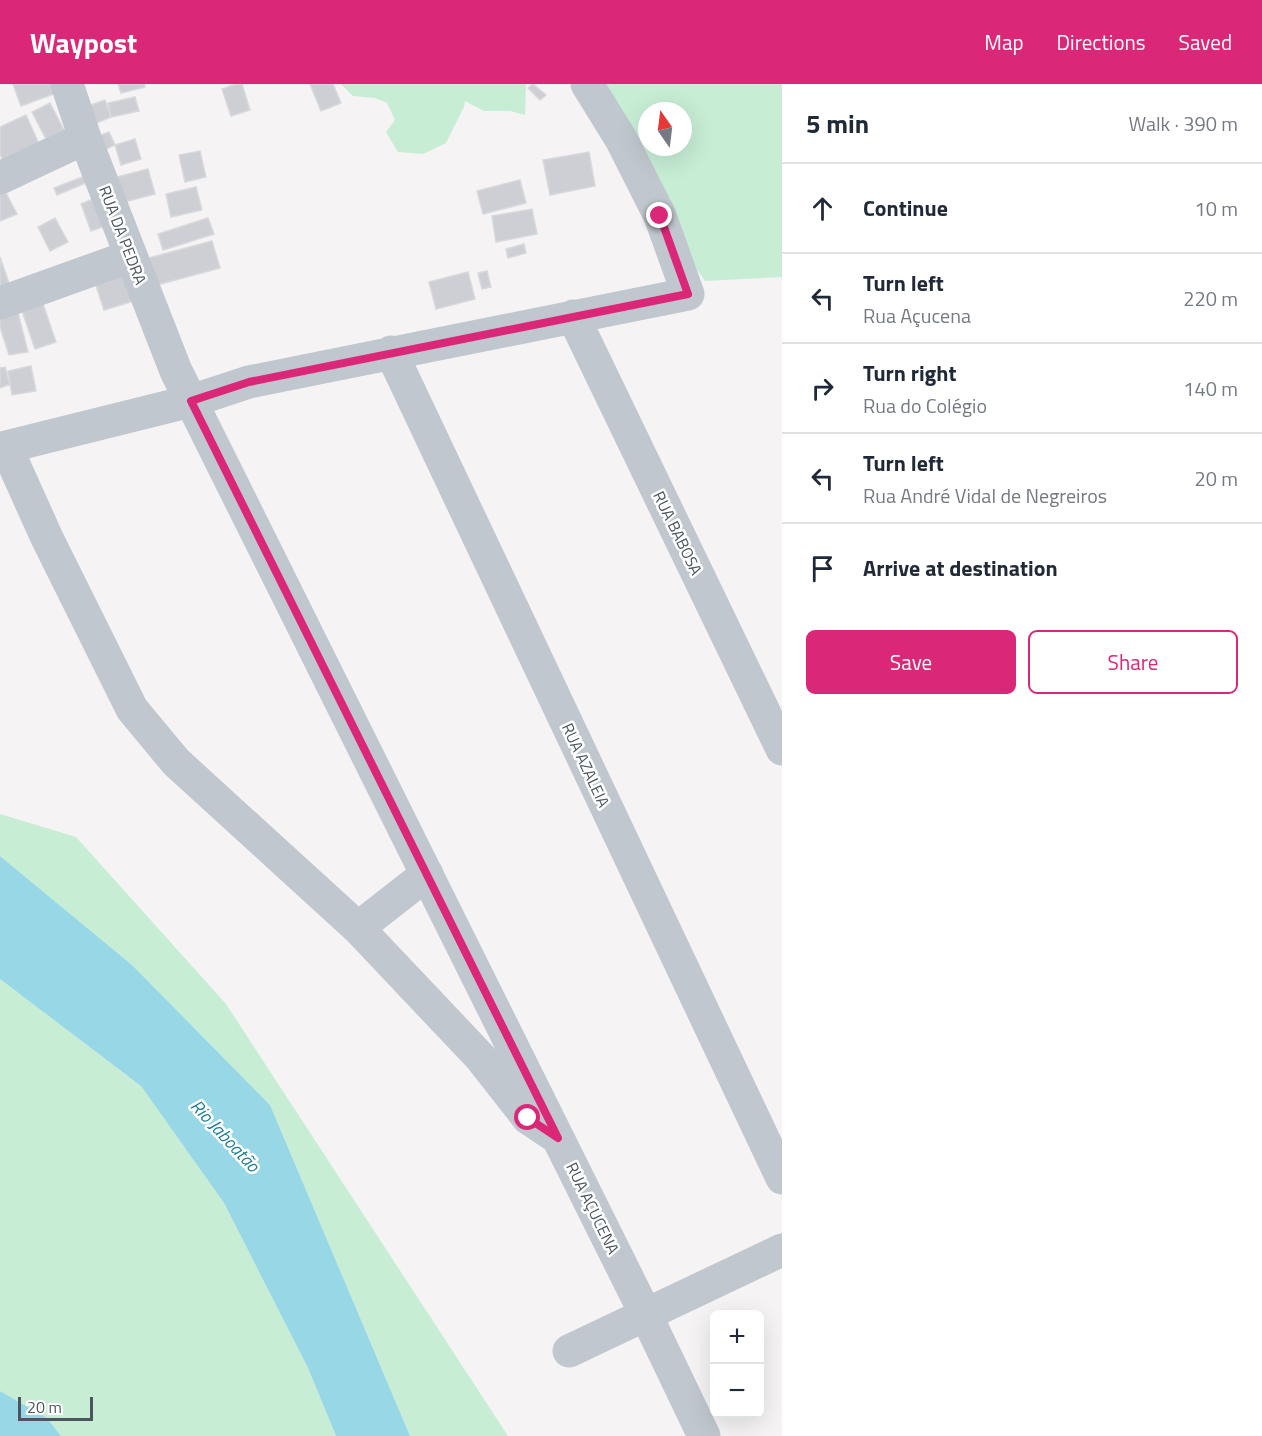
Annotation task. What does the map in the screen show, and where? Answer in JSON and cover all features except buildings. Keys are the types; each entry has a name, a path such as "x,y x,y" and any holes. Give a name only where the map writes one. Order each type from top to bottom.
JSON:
{"street":[{"name":"RUA DA PEDRA","path":"67,84 85,138 187,393"},
{"path":"558,1138 528,1118 481,1058 358,928 176,762 132,709 47,538 6,447 187,393 688,294 656,206 621,139 586,84"},
{"path":"0,178 85,138"},
{"path":"0,303 131,256"},
{"name":"RUA BABOSA","path":"573,316 782,749"},
{"name":"RUA AZALEIA","path":"391,352 782,1178"},
{"name":"RUA AÇUCENA","path":"187,393 704,1436"},
{"path":"358,928 427,874"},
{"path":"569,1351 782,1250"}],"green space":[{"path":"341,84 526,84 525,115 510,111 484,111 465,101 446,143 423,154 398,152 386,132 395,120 387,103 375,98 353,96"},
{"path":"604,84 782,84 782,277 705,281 660,216"},
{"path":"0,814 76,837 226,1004 508,1436 410,1436 270,1105 132,965 0,856"},
{"path":"0,979 141,1086 224,1203 308,1368 336,1436 61,1436 47,1418 0,1391"}],"water":[{"name":"Rio Jaboatão","path":"0,856 132,965 270,1105 410,1436 336,1436 308,1368 224,1203 141,1086 0,979"},
{"path":"0,1391 47,1418 61,1436 0,1436"}],"route":[{"path":"528,1118 558,1138 191,401 249,382 688,294 660,216"}]}
